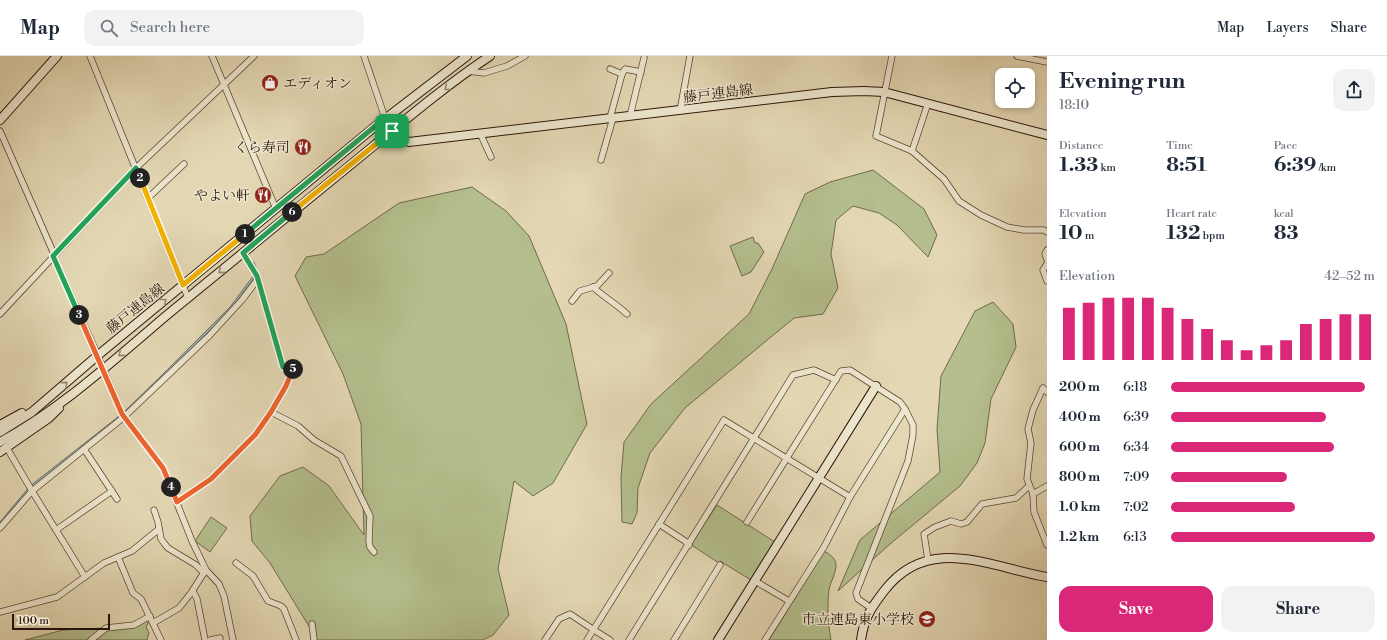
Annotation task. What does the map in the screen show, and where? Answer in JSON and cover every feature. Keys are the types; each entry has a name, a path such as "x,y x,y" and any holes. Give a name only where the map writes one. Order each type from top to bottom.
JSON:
{"main road":[{"path":"0,120 57,56"},
{"path":"385,118 467,56"},
{"path":"392,131 468,71 490,56"},
{"name":"藤戸連島線","path":"0,432 32,412 385,118 392,131 401,139 409,142 832,92 864,90 884,92 1047,135"},
{"name":"藤戸連島線","path":"0,442 32,423 72,394 392,131"},
{"path":"718,640 876,386"},
{"path":"4,450 49,418 72,394"},
{"path":"0,425 45,401"},
{"path":"861,640 863,627 871,608 892,580 916,564 928,560 950,558 972,560 1047,577"}],"street":[{"path":"90,56 188,298"},
{"path":"212,56 276,209"},
{"path":"0,314 136,170 254,56"},
{"path":"364,56 385,118"},
{"path":"468,71 484,73 507,66 525,56"},
{"path":"680,110 690,57 697,56"},
{"path":"892,56 876,136 912,151 944,179 959,201 981,215 1007,226 1024,230 1044,230 1047,232"},
{"path":"1017,56 1047,62"},
{"path":"630,116 644,58"},
{"path":"610,69 622,74"},
{"path":"600,160 622,74 625,69 641,72"},
{"path":"912,151 928,103"},
{"path":"0,131 53,257 98,356 123,416 163,468 205,572"},
{"path":"480,133 491,157"},
{"path":"148,198 184,164"},
{"path":"1047,250 1044,254 1047,260"},
{"path":"177,502 211,479 255,435 271,412 286,386 293,369 283,367 257,276 243,253"},
{"path":"1047,264 1043,270 1047,281"},
{"path":"572,301 580,290 593,287 601,283 610,273"},
{"path":"0,528 32,491 123,416 221,324 257,276"},
{"path":"593,287 627,314"},
{"path":"629,640 793,375 814,370 836,380"},
{"path":"747,522 841,371 850,370 900,402 913,425 913,436 908,461 856,592 858,599 871,608"},
{"path":"1047,392 1043,388 1033,410 1028,429 1031,443 1027,479 1033,494 1034,512 1047,545"},
{"path":"765,640 824,547 850,497 905,409"},
{"path":"271,412 298,426 314,440 341,456 370,516 369,541 370,547 374,552"},
{"path":"588,640 724,420 850,497"},
{"path":"84,449 117,499"},
{"path":"4,450 32,491 85,576"},
{"path":"928,560 924,534 935,527 951,521 961,524 967,522 982,504 1016,498 1029,486"},
{"path":"1033,494 1047,486"},
{"path":"56,530 112,491"},
{"path":"154,510 161,539 168,548 196,565 219,584 224,596 233,639"},
{"path":"659,524 689,545"},
{"path":"0,612 57,597 104,563 132,551 159,529"},
{"path":"118,557 133,593 141,599 161,640"},
{"path":"236,563 252,576 268,601 281,606 284,609 296,640"},
{"path":"674,640 720,565"},
{"path":"153,624 179,608 193,591 205,572"},
{"path":"755,581 789,601"},
{"path":"193,591 197,598 205,640"},
{"path":"545,640 559,619 570,614 610,640"},
{"path":"91,640 106,628 134,625 150,616"},
{"path":"312,624 314,640"},
{"path":"210,640 220,638"}],"green space":[{"path":"873,170 924,209 937,235 928,257 897,225 879,213 853,206 836,220 831,254 838,288 823,314 794,318 685,408 650,453 638,488 637,513 632,524 622,522 621,477 624,442 651,404 749,314 772,269 805,194 830,182"},
{"path":"472,187 506,211 529,236 566,324 587,424 553,483 533,496 514,481 498,569 509,615 493,635 483,640 317,640 270,563 252,541 250,516 280,476 303,467 329,486 364,535 361,424 343,374 295,276 306,257 324,254 399,203"},
{"path":"753,237 755,243 758,243 764,252 751,272 742,276 730,246"},
{"path":"993,302 1013,324 1016,347 991,399 985,443 977,463 960,486 890,544 838,591 860,540 940,472 937,429 941,376 975,311"},
{"path":"717,505 775,542 751,580 720,561 719,563 693,546 692,543"},
{"path":"211,517 227,528 210,552 195,541"},
{"path":"824,551 834,558 836,563 836,568 828,595 828,615 831,640 769,640"},
{"path":"148,619 149,621 146,627 149,633 147,640 93,640 106,630"},
{"path":"103,628 88,640 25,640 63,630"}],"water":[{"path":"254,262 258,273 231,309 124,415 32,488 0,526 0,522 30,486 123,413 230,307 254,275 256,271 252,263"}],"place":[{"name":"エディオン","path":"270,83"},
{"name":"くら寿司","path":"303,147"},
{"name":"やよい軒","path":"263,195"},
{"name":"市立連島東小学校","path":"927,619"}],"route":[{"path":"385,118 392,131 243,253 257,276 283,367 293,369 286,386 271,412 255,435 211,479 181,501 177,502 163,468 122,414 53,256 136,168 183,285 385,118"}]}
